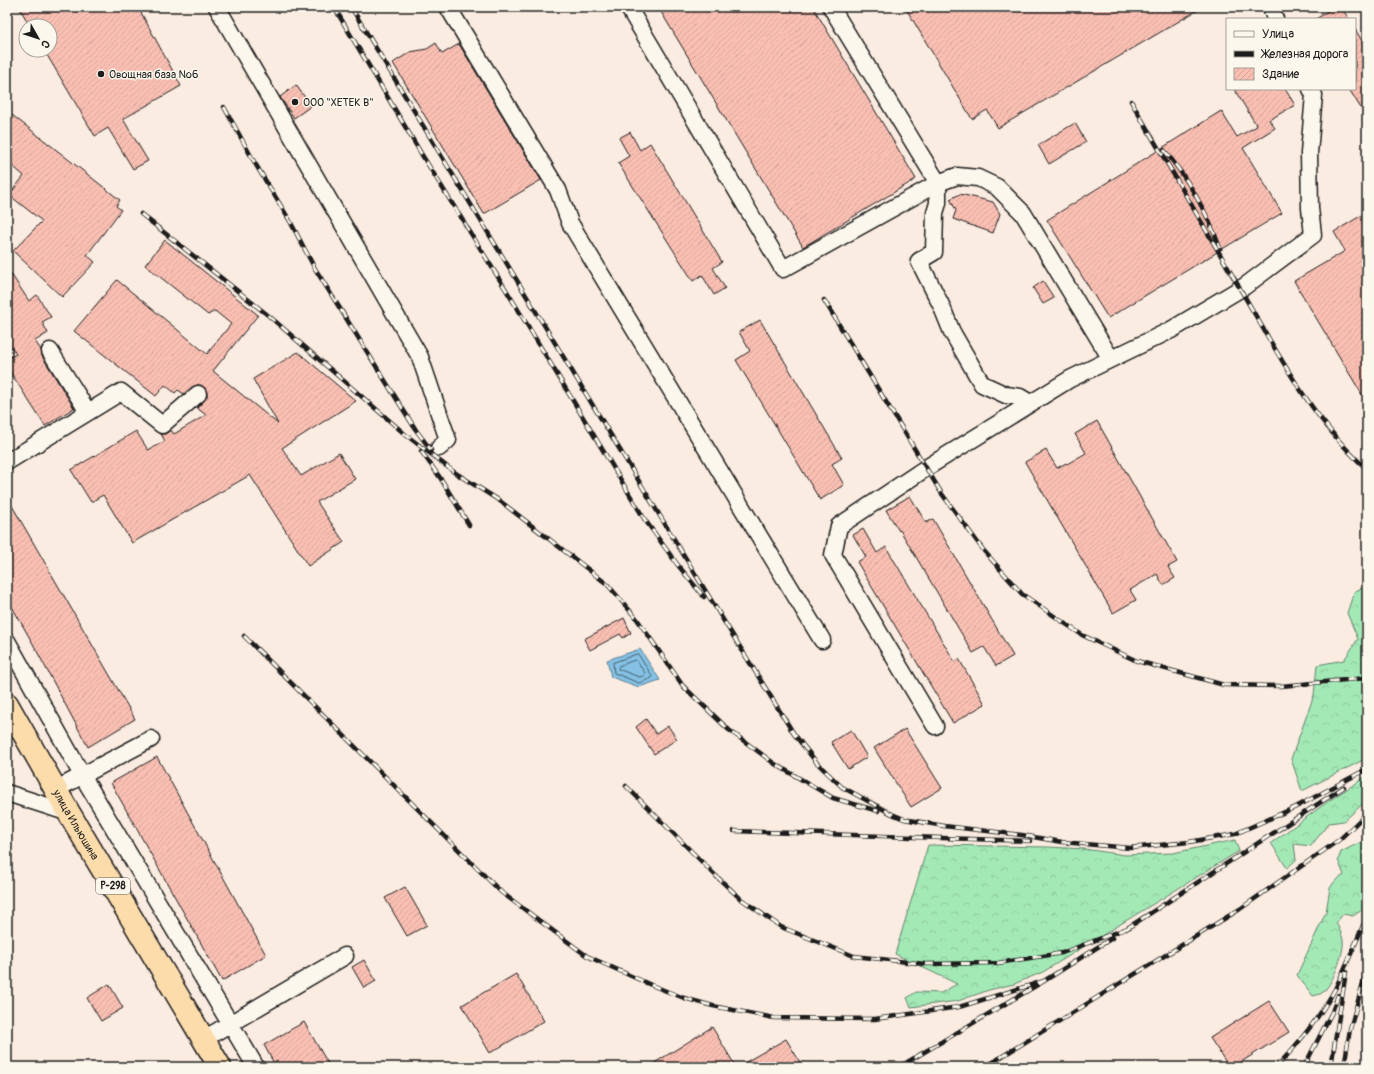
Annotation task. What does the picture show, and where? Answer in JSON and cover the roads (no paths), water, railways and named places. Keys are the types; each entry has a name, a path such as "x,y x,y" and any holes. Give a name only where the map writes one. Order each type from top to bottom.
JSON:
{"highway":[{"name":"улица Ильюшина","path":"7,704 68,813 220,1067"}],"lane":[{"path":"217,7 420,357 448,440 439,448"},
{"path":"448,7 558,190 570,223 822,640"},
{"path":"628,7 783,269 938,183 957,176 978,178 997,187 1023,213 1111,360"},
{"path":"831,7 938,183 938,203 935,213 934,252 919,261 942,305 952,332 982,384 1006,394 1020,397 1030,403"},
{"path":"1271,7 1275,18"},
{"path":"935,726 833,555 839,526 926,468 1030,403 1070,380 1172,330 1245,286 1313,235 1310,208 1309,153 1314,95 1312,90"},
{"path":"50,351 88,412"},
{"path":"7,462 121,392 162,425 198,394"},
{"path":"7,641 82,775 256,1067"},
{"path":"55,790 151,739"},
{"path":"7,793 68,813"},
{"path":"204,1039 345,956"}],"water":[{"path":"640,649 660,680 639,687 611,677 607,660"}],"railway":[{"path":"334,7 422,155 508,293 645,520 677,564 704,597"},
{"path":"351,7 794,734 817,763 842,787 904,819 1062,842 1130,848 1189,842 1235,834 1296,807 1367,769"},
{"path":"1131,101 1283,363 1313,408 1330,430 1367,469"},
{"path":"224,107 256,165 290,221 314,267 416,430 431,450"},
{"path":"1164,150 1181,172 1196,196 1220,248"},
{"path":"141,214 269,316 406,435 454,472 500,501 607,584 637,619 683,686 729,730 775,764 833,798 878,811"},
{"path":"824,300 942,494 984,551 1022,594 1082,635 1137,661 1224,685 1281,686 1367,678"},
{"path":"421,451 441,479 469,525"},
{"path":"244,636 501,892 587,956 651,985 684,998 713,1006 774,1018 875,1019 959,1007 1044,981"},
{"path":"626,786 741,899 781,927 854,956 925,964 998,963 1062,953 1130,927"},
{"path":"1126,929 1344,787"},
{"path":"985,1067 1240,909 1339,840 1367,813"},
{"path":"734,831 1030,841"},
{"path":"1276,1067 1292,1050 1323,1009 1335,989 1365,921"},
{"path":"899,1067 1044,981 1112,938"},
{"path":"1344,1067 1350,1029 1367,969"},
{"path":"1331,1067 1346,972"},
{"path":"1304,1067 1332,1012 1338,995"}],"place":[{"name":"Овощная база №6","path":"101,74"},
{"name":"ООО \"ХЕТЕК В\"","path":"295,102"}]}
